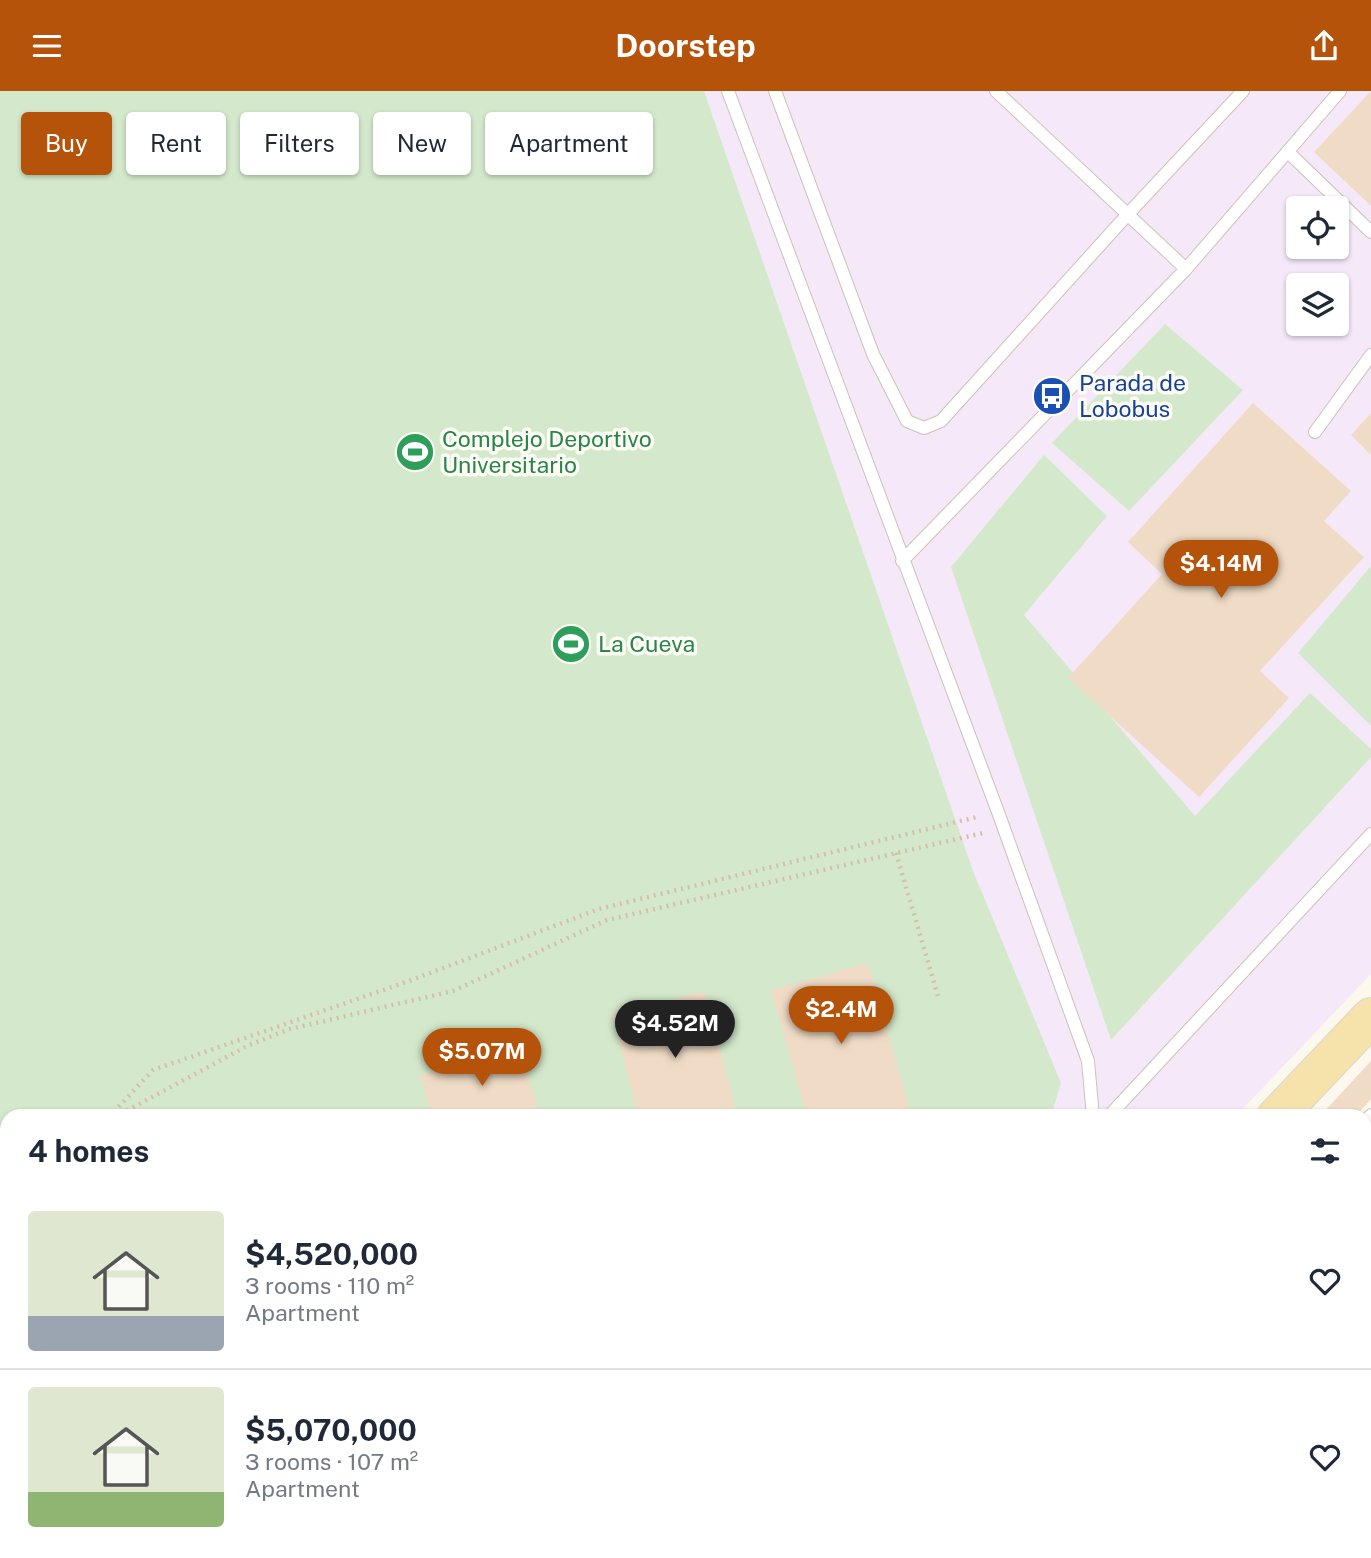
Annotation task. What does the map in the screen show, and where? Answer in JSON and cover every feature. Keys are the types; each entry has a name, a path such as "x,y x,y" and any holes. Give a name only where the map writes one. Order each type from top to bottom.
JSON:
{"main road":[{"path":"1284,1109 1371,1017"}],"lane":[{"path":"728,91 998,812 1088,1061 1092,1109"},
{"path":"775,91 873,354 908,421 924,428 941,421 1243,91"},
{"path":"996,91 1186,269"},
{"path":"902,561 1186,269 1340,91"},
{"path":"1288,152 1371,232"},
{"path":"1315,432 1371,355"},
{"path":"1115,1109 1371,834"}],"path":[{"path":"116,1109 153,1070 409,981 599,909 998,812"},
{"path":"130,1109 249,1045 290,1029 453,991 607,920 1004,829"},
{"path":"896,853 938,996"}],"shaded area":[{"path":"0,91 1371,91 1371,974 1243,1109 0,1109"}],"green space":[{"name":"Complejo Deportivo Universitario","path":"0,91 704,91 973,871 1061,1083 1053,1109 0,1109"},
{"path":"1165,324 1243,390 1129,511 1052,443"},
{"path":"1044,455 1107,516 1024,615 1195,816 1310,693 1371,749 1371,757 1111,1040 951,567"},
{"path":"1371,566 1371,726 1298,653"}],"building":[{"path":"1371,91 1371,206 1314,152"},
{"path":"1253,403 1351,491 1324,521 1364,557 1260,671 1289,698 1199,797 1068,678 1162,574 1128,542"},
{"path":"1371,413 1371,455 1351,435"},
{"path":"868,963 909,1109 805,1109 771,990"},
{"path":"704,991 736,1109 637,1109 612,1015"},
{"path":"519,1046 538,1109 430,1109 420,1075"},
{"path":"1371,1061 1371,1099 1362,1109 1327,1109"}],"place":[{"name":"Parada de Lobobus","path":"1052,396"},
{"name":"Complejo Deportivo Universitario","path":"415,452"},
{"name":"La Cueva","path":"571,644"}]}
